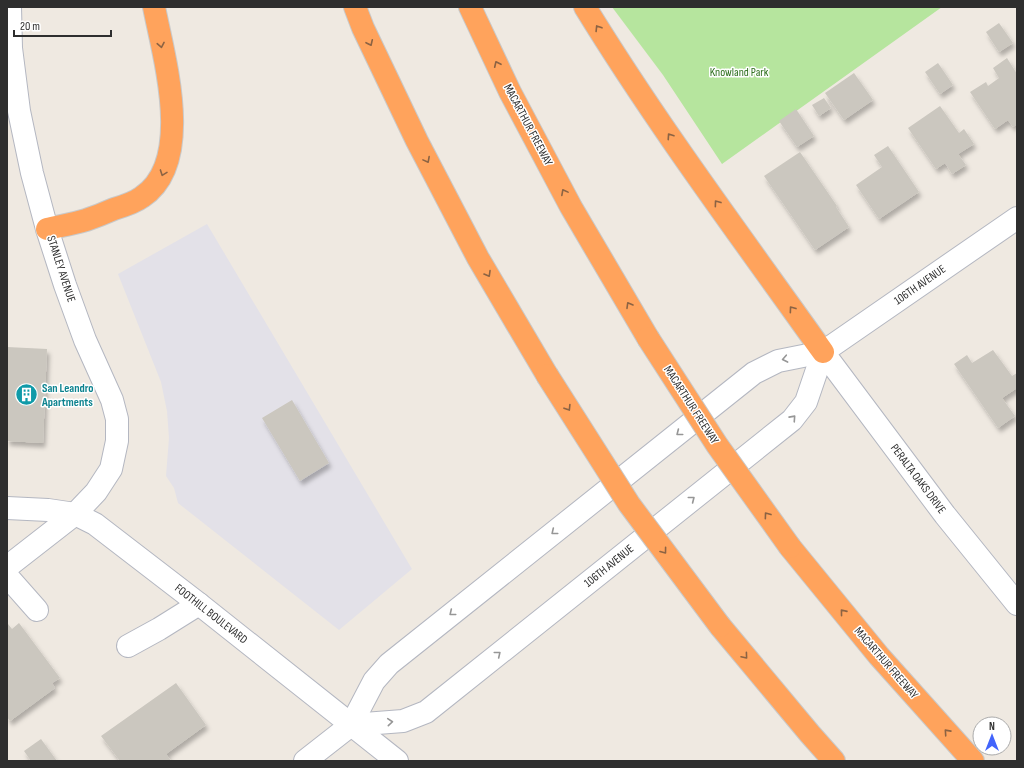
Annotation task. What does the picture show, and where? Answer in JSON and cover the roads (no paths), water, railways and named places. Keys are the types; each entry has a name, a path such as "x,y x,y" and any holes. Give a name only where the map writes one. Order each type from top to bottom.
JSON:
{"highway":[{"path":"47,229 85,221 133,202 143,196 160,179 169,157 173,130 169,84 154,7"},
{"path":"355,7 363,28 417,141 478,258 547,375 630,504 720,626 834,761"},
{"name":"MACARTHUR FREEWAY","path":"470,7 510,92 572,207 648,338 716,445 790,547 879,656 973,761"},
{"path":"585,7 613,53 692,168 823,352"}],"street":[{"name":"STANLEY AVENUE","path":"7,567 75,514 96,492 111,469 117,441 117,419 112,400 85,340 67,292 13,111 10,7"},
{"name":"106TH AVENUE","path":"305,761 351,725 374,681 389,664 754,373 778,361 823,352 1017,218"},
{"name":"106TH AVENUE","path":"351,725 403,721 426,712 792,420 806,402 823,352"},
{"name":"PERALTA OAKS DRIVE","path":"823,352 945,514 1017,604"},
{"name":"FOOTHILL BOULEVARD","path":"7,508 48,510 75,514 95,524 199,604 397,761"},
{"path":"7,576 37,610"},
{"path":"128,646 158,630 199,604"}],"place":[{"name":"San Leandro Apartments","path":"26,395"}],"park label":[{"name":"Knowland Park","path":"739,72"}]}
